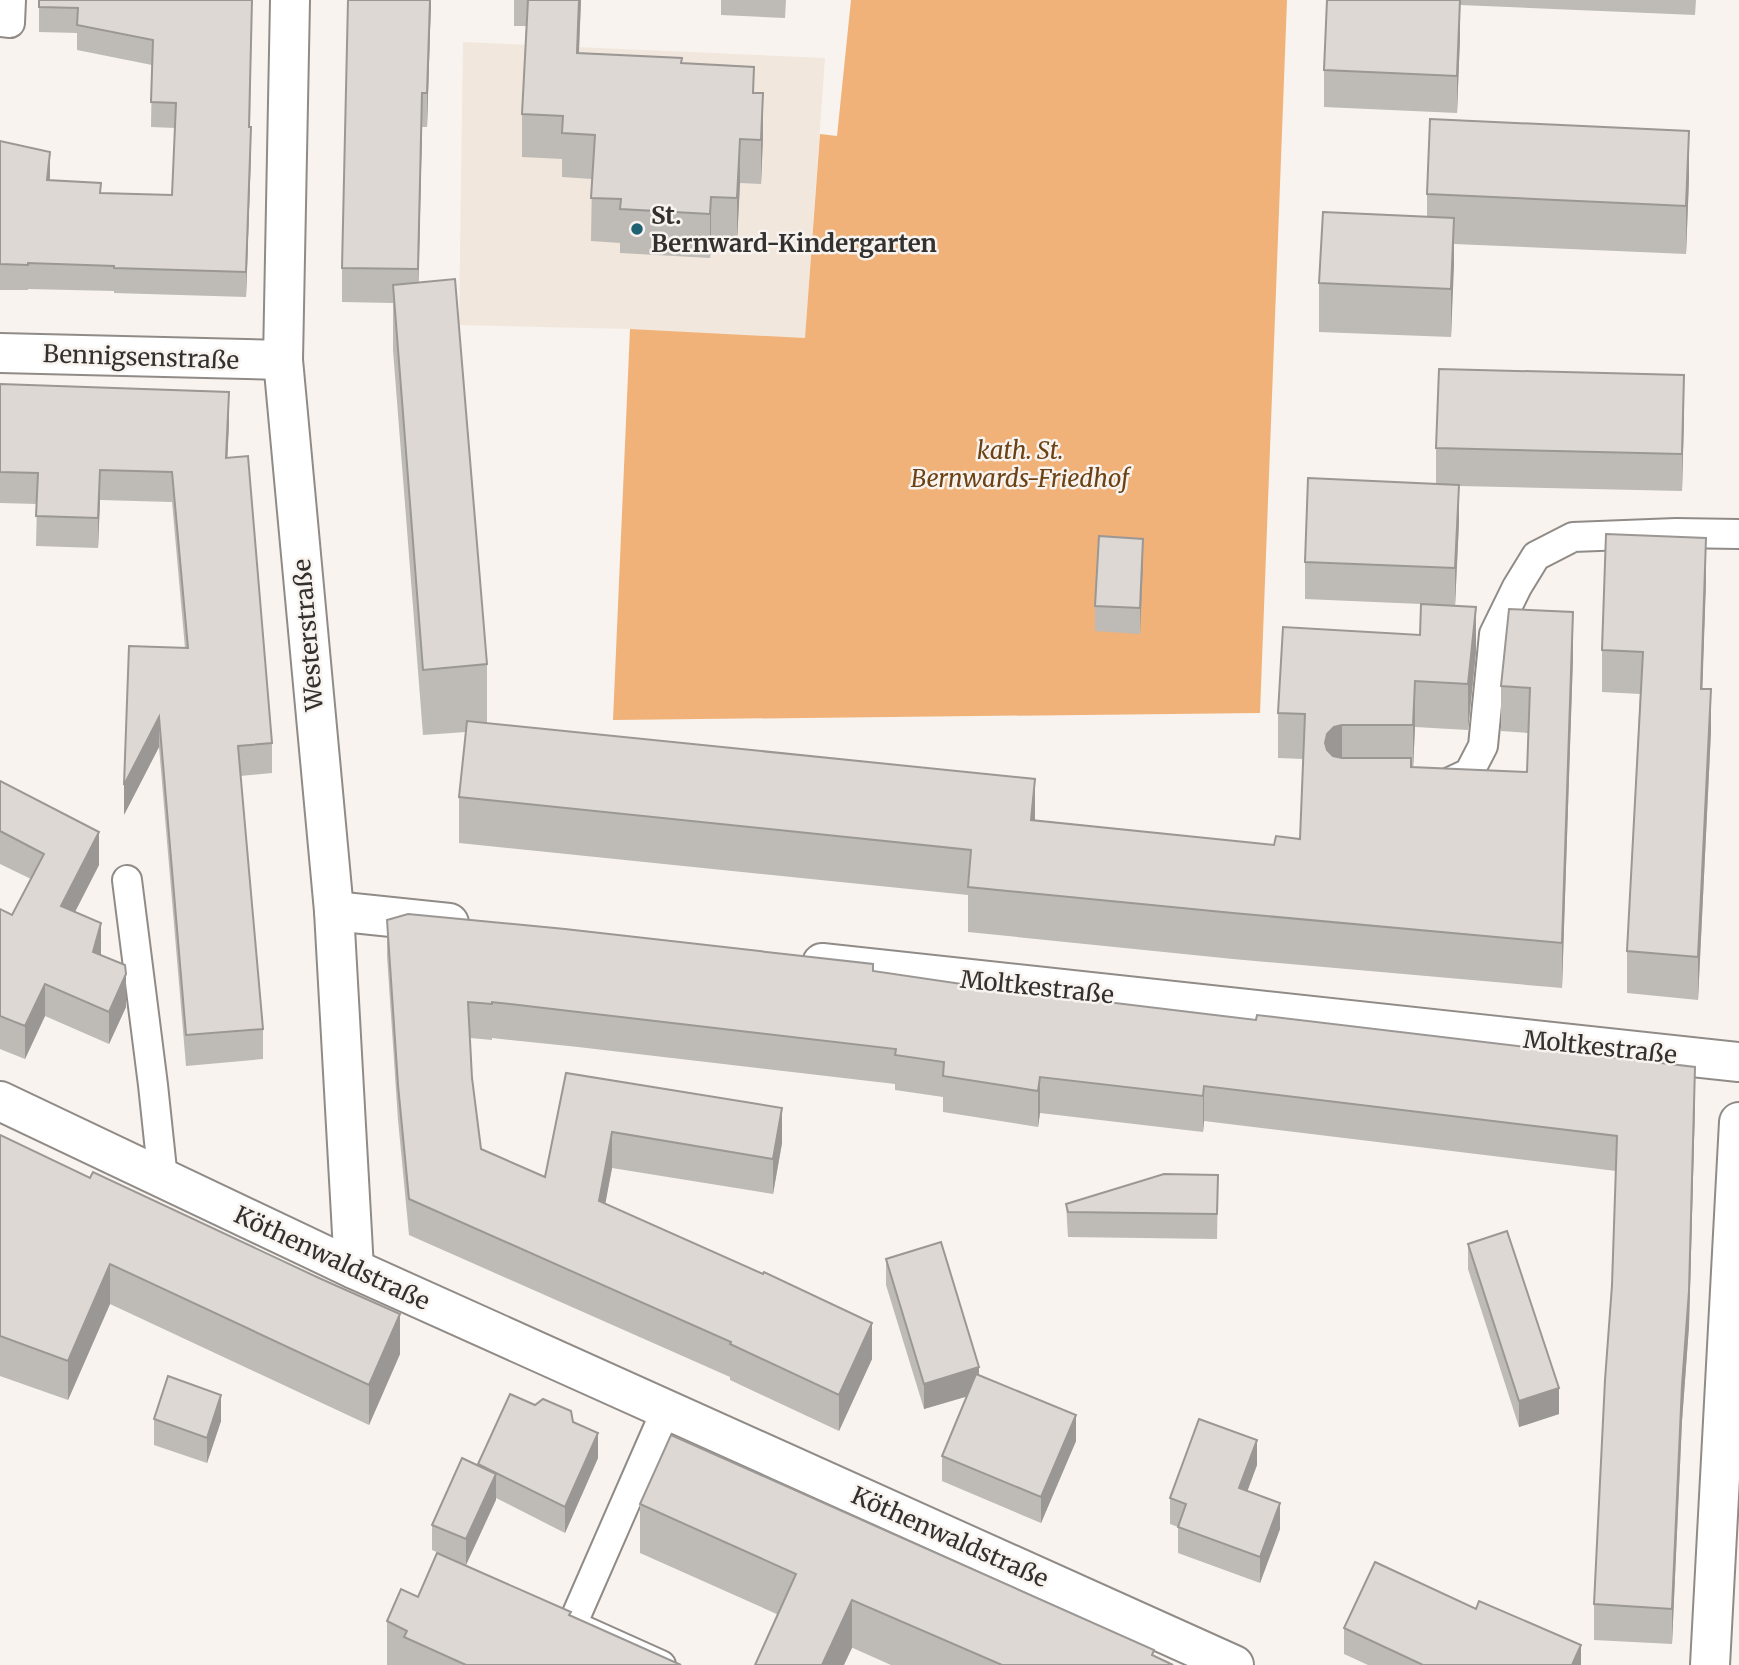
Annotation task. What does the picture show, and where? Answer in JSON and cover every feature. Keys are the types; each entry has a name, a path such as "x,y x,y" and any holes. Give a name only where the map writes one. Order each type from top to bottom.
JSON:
{"street":[{"name":"Westerstraße","path":"290,0 283,360 334,911 354,1269"},
{"name":"Bennigsenstraße","path":"0,353 283,360"},
{"path":"334,911 487,927"},
{"name":"Moltkestraße","path":"793,960 1739,1062"},
{"name":"Köthenwaldstraße","path":"0,1101 354,1269 1234,1665"},
{"path":"1710,1665 1739,1122"}],"lane":[{"path":"0,22 10,23 11,0"},
{"path":"1411,787 1438,787 1469,773 1483,746 1493,634 1536,556 1573,537 1676,533 1739,534"},
{"path":"127,880 163,1179"},
{"path":"661,1665 572,1625 666,1410"}],"shaded area":[{"name":"St. Bernward-Kindergarten","path":"463,42 825,58 805,339 630,329 459,325"}],"green space":[{"name":"kath. St. Bernwards-Friedhof","path":"851,0 1287,0 1260,713 613,720 630,329 805,338 820,134 837,136"}],"building":[{"path":"39,0 252,0 246,272 0,264 0,141 50,152 47,180 101,183 100,193 172,195 176,103 151,102 153,40 77,25 78,8 39,7"},
{"path":"348,0 430,0 427,93 422,93 418,269 342,268"},
{"path":"528,0 579,0 577,53 682,58 681,63 754,67 753,93 763,93 761,140 740,139 737,198 711,197 710,214 620,209 621,199 591,198 595,135 562,133 563,116 522,114"},
{"path":"1327,0 1460,0 1457,76 1324,70"},
{"path":"1430,119 1689,131 1686,206 1427,194"},
{"path":"1323,212 1454,218 1451,289 1319,283"},
{"path":"455,279 487,664 423,670 393,285"},
{"path":"1439,369 1684,375 1682,454 1436,448"},
{"path":"0,384 229,392 226,458 248,456 272,743 238,746 263,1029 186,1035 159,717 124,785 129,646 188,648 172,472 100,470 98,518 36,516 38,473 0,472"},
{"path":"1308,478 1459,485 1455,568 1305,562"},
{"path":"1606,534 1706,538 1701,689 1711,689 1698,957 1627,951 1643,652 1602,650"},
{"path":"1099,536 1143,539 1140,608 1095,606"},
{"path":"1421,604 1476,607 1468,684 1415,681 1413,725 1334,727 1327,734 1327,750 1333,756 1342,758 1411,758 1411,767 1527,772 1530,688 1501,686 1509,609 1573,612 1562,943 968,887 971,850 459,797 467,721 1035,779 1031,820 1274,845 1276,836 1300,839 1305,714 1278,713 1283,627 1420,635"},
{"path":"0,781 99,832 61,906 101,923 93,952 125,965 126,974 109,1012 45,984 25,1026 0,1016 0,909 12,915 44,854 0,831"},
{"path":"408,914 873,964 873,971 982,987 1256,1020 1257,1015 1695,1067 1689,1291 1672,1609 1594,1604 1612,1285 1617,1136 1204,1086 1203,1096 1040,1077 1038,1091 943,1076 944,1062 895,1055 896,1049 492,1002 468,1002 472,1078 481,1149 545,1177 566,1073 782,1108 773,1159 612,1132 599,1201 763,1274 764,1272 872,1323 839,1395 730,1344 731,1342 409,1199 387,920"},
{"path":"0,1135 90,1178 93,1172 400,1314 369,1385 110,1264 68,1361 0,1336"},
{"path":"1164,1174 1218,1175 1217,1214 1068,1212 1066,1204"},
{"path":"1507,1231 1559,1388 1519,1401 1468,1244"},
{"path":"941,1242 979,1367 924,1384 886,1259"},
{"path":"976,1374 1076,1415 1041,1497 942,1456"},
{"path":"168,1376 221,1395 207,1438 154,1419"},
{"path":"510,1394 535,1405 543,1399 571,1411 573,1422 598,1433 565,1507 478,1464"},
{"path":"1199,1419 1257,1440 1239,1488 1280,1503 1260,1557 1178,1527 1186,1504 1170,1498"},
{"path":"671,1435 1154,1650 1152,1655 1173,1665 1002,1665 852,1600 822,1665 755,1665 796,1574 640,1504"},
{"path":"462,1458 496,1474 466,1539 432,1525"},
{"path":"437,1553 571,1612 569,1615 681,1665 466,1665 404,1637 407,1631 387,1621 401,1589 418,1597"},
{"path":"1375,1562 1476,1609 1479,1601 1581,1645 1572,1665 1423,1665 1344,1628"}],"place":[{"name":"St. Bernward-Kindergarten","path":"637,229"}]}
